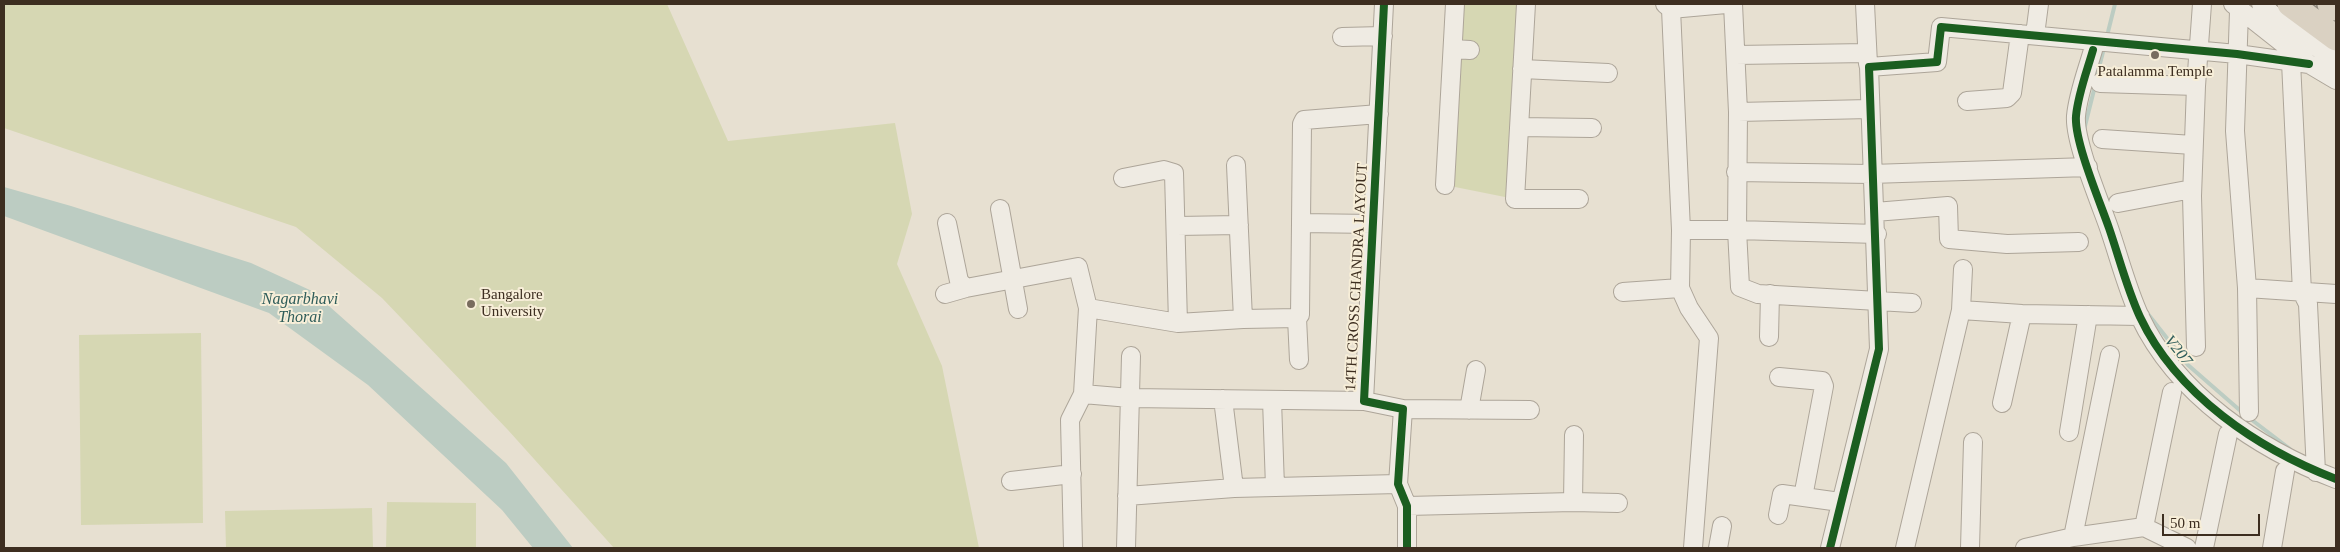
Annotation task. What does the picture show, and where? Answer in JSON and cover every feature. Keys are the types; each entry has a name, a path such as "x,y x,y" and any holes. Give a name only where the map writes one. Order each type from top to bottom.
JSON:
{"highway":[{"path":"2290,4 2336,38"},
{"path":"2330,4 2336,8"}],"street":[{"name":"14TH CROSS CHANDRA LAYOUT","path":"1384,4 1364,401 1403,409 1530,410"},
{"path":"1445,185 1461,49 1456,4"},
{"path":"1526,4 1515,199 1579,198"},
{"path":"1694,548 1709,338 1689,308 1680,288 1681,230 1668,6 1726,4"},
{"path":"1733,4 1738,112 1736,172 1740,287 1758,294 1912,303"},
{"path":"1830,548 1879,349 1879,301 1865,4"},
{"path":"1967,101 2007,98 2012,93 2027,34 2039,4"},
{"path":"2196,347 2192,189 2196,86 2202,4"},
{"path":"2261,4 2281,22 2336,61"},
{"path":"2236,7 2236,130 2247,288 2249,412"},
{"path":"2236,7 2280,39 2309,64 2336,80"},
{"path":"1736,55 1937,62 1941,27 2198,50 2309,64"},
{"path":"1342,37 1383,36"},
{"path":"2093,50 2076,116 2076,125 2088,168 2140,316 2161,354 2185,383 2233,424 2280,453 2316,468 2336,479"},
{"path":"2291,62 2302,292 2308,304 2316,468"},
{"path":"1522,70 1608,73"},
{"path":"2100,83 2196,86"},
{"path":"1738,112 1869,109"},
{"path":"1300,360 1297,318 1300,315 1302,124 1304,120 1379,114"},
{"path":"1519,127 1592,128"},
{"path":"2102,139 2193,145"},
{"path":"1236,165 1243,319"},
{"path":"1736,172 1872,174 2088,168"},
{"path":"1123,178 1164,170 1174,173 1178,323"},
{"path":"2118,203 2192,189"},
{"path":"1875,212 1948,206 1949,239 2007,244 2079,242"},
{"path":"1000,209 1018,309"},
{"path":"948,223 960,281 966,288"},
{"path":"1301,223 1373,224"},
{"path":"1176,226 1239,225"},
{"path":"1681,230 1876,234"},
{"path":"944,294 1012,278 1078,267 1088,308 1083,394 1070,420 1073,548"},
{"path":"1904,548 1961,310 1963,269"},
{"path":"1623,292 1680,288"},
{"path":"2247,288 2336,294"},
{"path":"1769,337 1770,294"},
{"path":"1088,308 1178,323 1297,318"},
{"path":"1961,310 2022,314 2140,316"},
{"path":"2002,403 2022,314"},
{"path":"2069,432 2088,315"},
{"path":"2073,537 2110,355"},
{"path":"1126,548 1131,356"},
{"path":"1469,410 1476,370"},
{"path":"1778,377 1822,381 1824,386 1803,497"},
{"path":"2144,527 2172,392"},
{"path":"1083,394 1130,398 1364,401"},
{"path":"1223,400 1234,488"},
{"path":"1272,400 1275,487"},
{"path":"1403,409 1398,484 1406,506 1407,548"},
{"path":"2204,548 2228,434"},
{"path":"1573,502 1574,435"},
{"path":"1970,548 1974,442"},
{"path":"2272,548 2285,471"},
{"path":"1011,481 1072,474"},
{"path":"1127,496 1234,488 1398,484"},
{"path":"1778,515 1782,494 1840,502"},
{"path":"1406,506 1573,502 1618,503"},
{"path":"1718,548 1722,526"},
{"path":"2025,548 2073,537 2144,527 2187,548"}],"green space":[{"name":"Bangalore University","path":"4,4 667,4 728,141 895,123 912,214 897,264 942,366 979,548 614,548 508,430 382,298 296,227 4,128"},
{"path":"1455,4 1526,4 1515,199 1445,185"},
{"path":"201,333 203,523 81,525 79,335"},
{"path":"387,502 476,503 476,548 386,548"},
{"path":"372,508 373,548 226,548 225,511"}],"water":[{"name":"Nagarbhavi Thorai","path":"4,187 71,206 251,263 312,291 506,463 573,548 533,548 502,510 368,385 269,313 4,216"}],"waterway":[{"name":"V207","path":"2108,32 2115,4"},
{"name":"V207","path":"2096,79 2103,52"},
{"name":"V207","path":"2084,130 2095,86"},
{"name":"V207","path":"2148,314 2188,365 2243,413"},
{"name":"V207","path":"2248,417 2290,449"}],"cycle path":[{"path":"1384,4 1364,401 1403,409 1398,484 1407,506 1407,548"},
{"path":"1830,548 1879,349 1869,67 1937,62 1941,27 2237,54 2309,64"},
{"path":"2093,50 2077,108 2076,127 2088,172 2140,317 2156,345 2175,371 2198,395 2223,416 2249,435 2278,452 2336,479"}],"place":[{"name":"Patalamma Temple","path":"2155,55"},
{"name":"Bangalore University","path":"471,304"}]}
